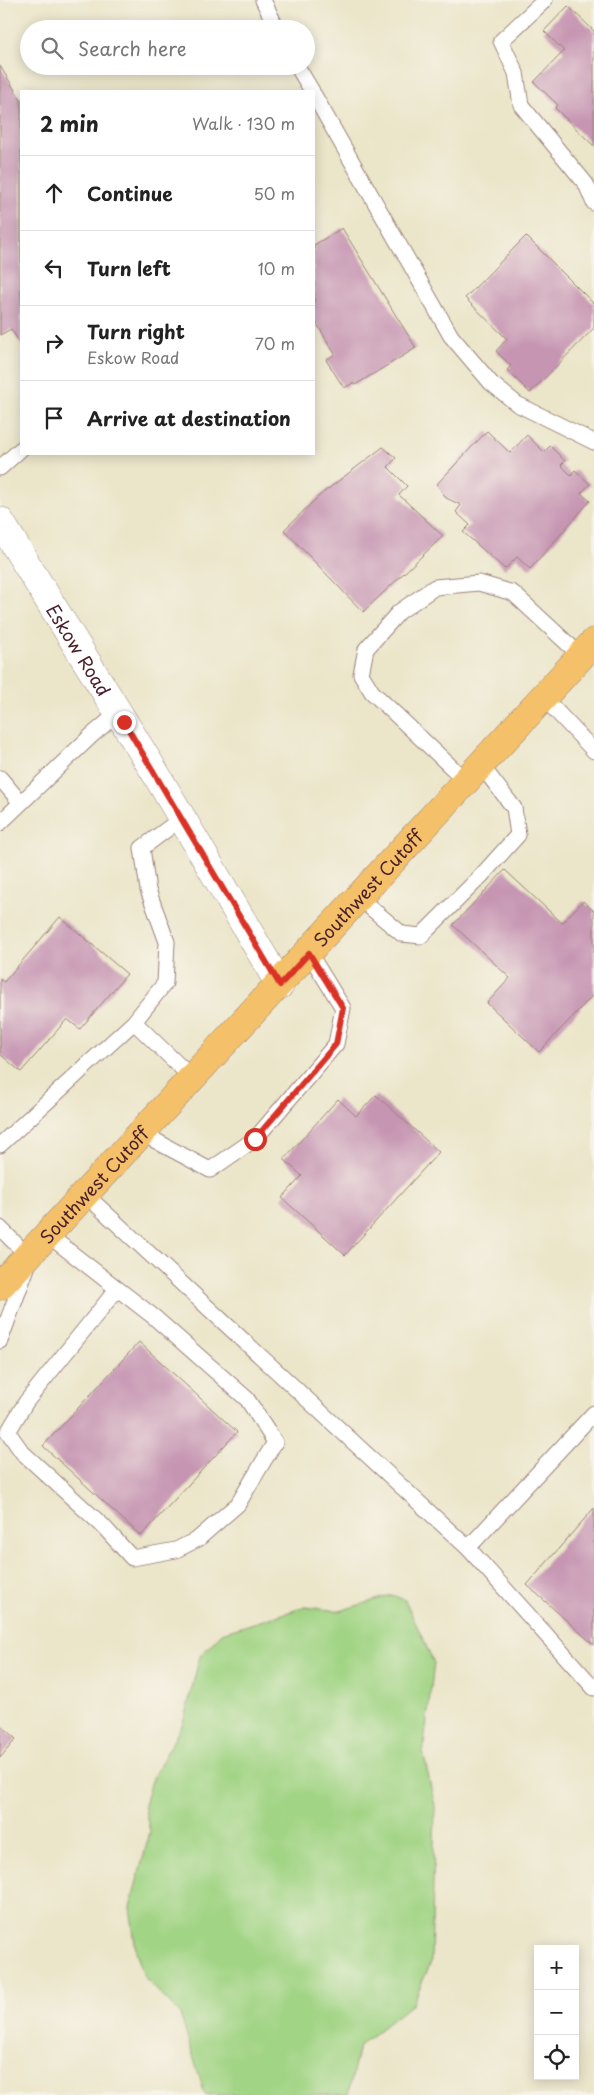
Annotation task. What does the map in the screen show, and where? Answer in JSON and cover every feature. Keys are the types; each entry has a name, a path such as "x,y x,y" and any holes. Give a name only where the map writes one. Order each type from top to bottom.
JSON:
{"main road":[{"name":"Southwest Cutoff","path":"0,1286 280,985 588,649"}],"street":[{"name":"Eskow Road","path":"0,521 182,818 280,985"}],"lane":[{"path":"263,0 273,20"},
{"path":"544,0 501,40 516,73 521,104 586,184 594,203"},
{"path":"303,75 311,90"},
{"path":"315,97 451,336 491,383 517,404 594,442"},
{"path":"0,468 20,450"},
{"path":"359,898 402,934 421,936 518,836 514,808 372,692 361,674 366,649 399,612 434,587 479,583 513,593 588,649"},
{"path":"543,697 594,750"},
{"path":"0,823 118,713"},
{"path":"0,778 21,803"},
{"path":"0,1145 134,1022 165,984 167,942 148,890 142,848 182,818"},
{"path":"142,1134 210,1170 255,1139 336,1044 343,1008 309,953"},
{"path":"134,1022 193,1079"},
{"path":"86,1195 468,1548 594,1688"},
{"path":"0,1228 118,1288 248,1399 275,1442 238,1504 198,1539 176,1550 132,1558 103,1526 22,1452 8,1432 26,1402 118,1288"},
{"path":"0,1341 36,1247"},
{"path":"468,1548 594,1413"}],"green space":[{"path":"392,1595 405,1600 434,1663 423,1752 435,1806 431,1962 413,2003 359,2046 348,2095 205,2095 180,2014 144,1977 136,1951 130,1907 150,1832 144,1805 151,1781 183,1723 200,1656 222,1633 305,1607 339,1611"}],"building":[{"path":"568,6 594,31 594,146 555,108 558,105 534,82 564,51 544,31"},
{"path":"0,66 20,98 20,343 11,329 0,335"},
{"path":"342,228 416,348 355,385 353,383 344,388 326,360 335,354 315,321 315,244"},
{"path":"526,236 594,304 594,328 530,393 507,370 511,366 496,351 507,339 465,298"},
{"path":"487,431 510,453 527,435 544,452 550,446 565,461 561,465 571,475 575,470 590,484 581,493 590,501 530,569 517,557 505,569 463,532 470,525 456,512 461,505 446,498 437,484"},
{"path":"383,447 396,458 388,467 407,486 399,495 443,536 363,612 284,530 320,495"},
{"path":"505,870 562,923 583,901 594,911 594,994 539,1052 487,1003 510,978 453,925"},
{"path":"60,917 127,974 80,1029 67,1019 21,1072 0,1054 0,979 4,982"},
{"path":"376,1095 439,1152 345,1255 282,1198 302,1176 284,1159 338,1099 356,1116"},
{"path":"139,1342 237,1432 141,1536 43,1446"},
{"path":"594,1508 594,1645 527,1585"},
{"path":"0,1725 16,1739 0,1758"}],"route":[{"path":"124,722 280,985 309,953 343,1008 336,1044 255,1139"}]}
